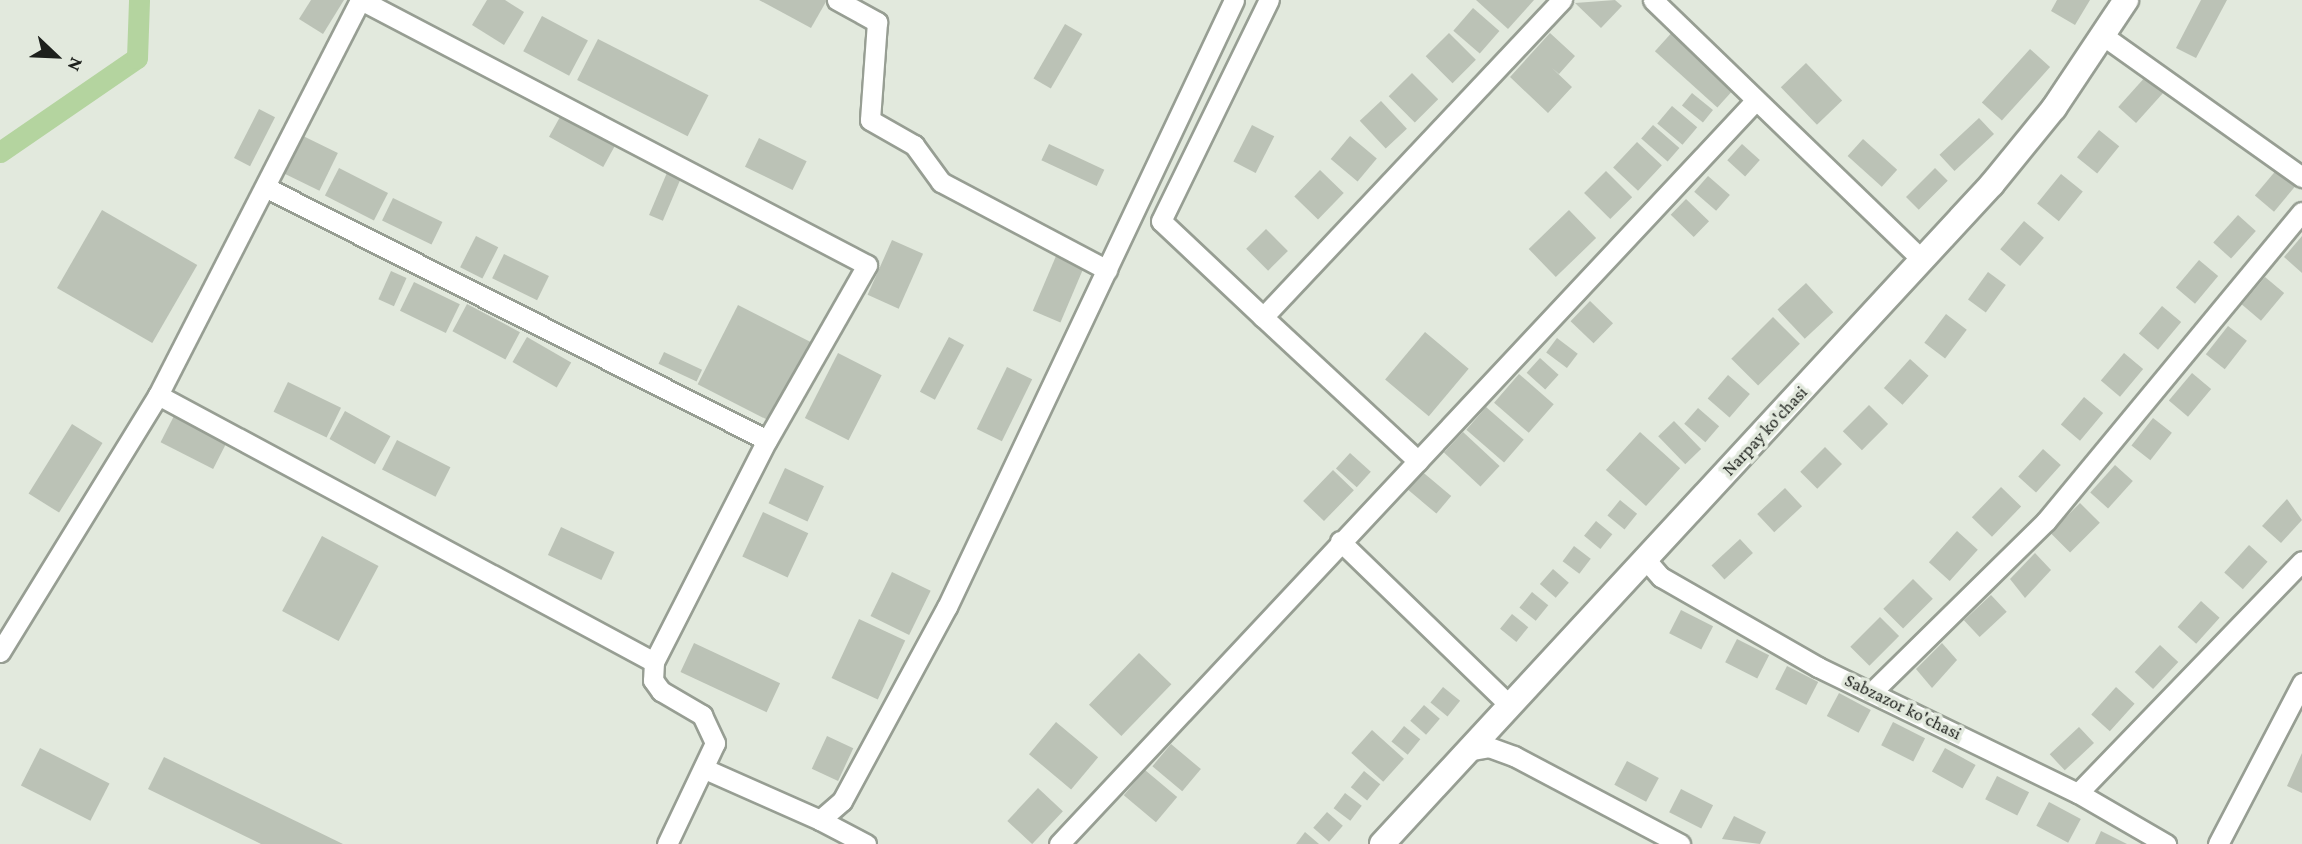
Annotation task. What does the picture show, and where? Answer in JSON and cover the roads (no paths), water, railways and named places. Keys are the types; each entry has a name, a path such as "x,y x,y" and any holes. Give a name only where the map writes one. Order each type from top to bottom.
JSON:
{"street":[{"path":"0,652 158,395 361,0 867,265 766,440 654,662 653,680 662,691 711,728 715,743 705,769 667,844"},
{"path":"836,0 877,22 870,120 915,145 941,182 1107,270"},
{"path":"820,820 842,801 947,607 1234,0"},
{"path":"1269,0 1161,220 1418,461"},
{"path":"1263,317 1562,0"},
{"path":"1653,0 1680,8 1754,102 1922,260"},
{"name":"Narpay ko'chasi","path":"1382,844 1992,184 2105,37 2126,0"},
{"path":"2105,37 2302,177"},
{"path":"1059,844 1754,102"},
{"path":"265,187 766,440"},
{"path":"1873,691 2046,521 2302,212"},
{"path":"158,395 654,662"},
{"path":"1340,541 1509,705"},
{"name":"Sabzazor ko'chasi","path":"1646,560 1661,577 1873,691 2078,793 2166,844"},
{"path":"2078,793 2302,561"},
{"path":"2218,844 2302,682"},
{"path":"1467,751 1489,747 1514,756 1680,844"},
{"path":"705,769 820,820 866,844"}],"waterway":[{"path":"0,152 137,58 139,0"}]}
